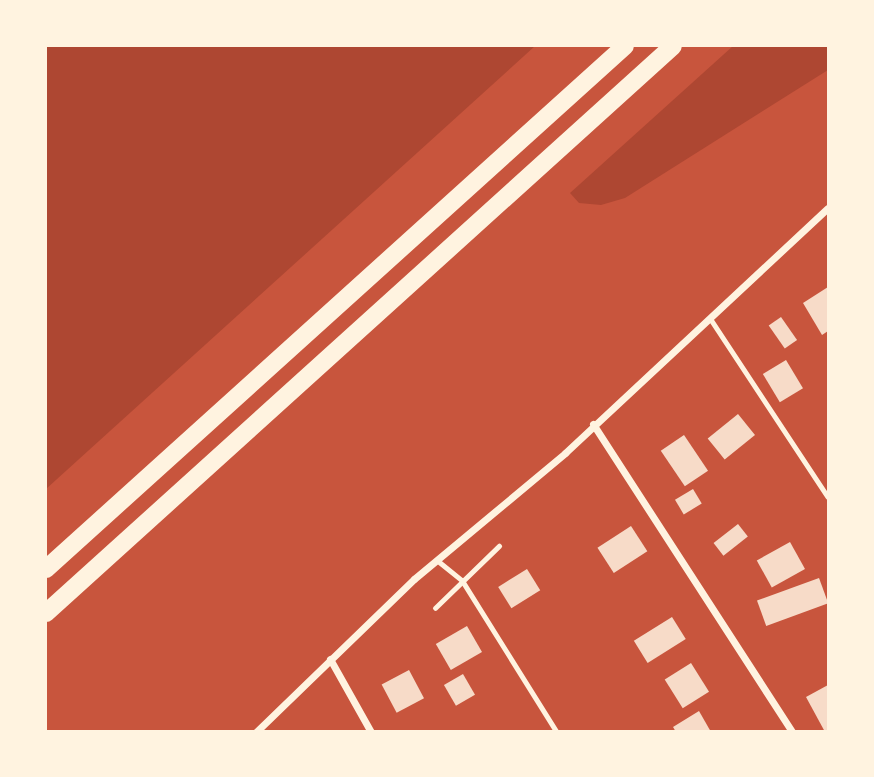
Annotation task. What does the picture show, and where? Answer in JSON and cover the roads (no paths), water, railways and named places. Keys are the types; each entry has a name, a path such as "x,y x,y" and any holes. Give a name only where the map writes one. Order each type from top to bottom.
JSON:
{"highway":[{"path":"46,569 625,46"},
{"path":"46,613 673,46"}],"street":[{"path":"256,732 437,560 593,424 828,208"},
{"path":"593,424 792,732"},
{"path":"330,659 371,732"}],"lane":[{"path":"710,318 828,497"},
{"path":"435,608 499,546"},
{"path":"437,560 462,580 557,732"}]}
